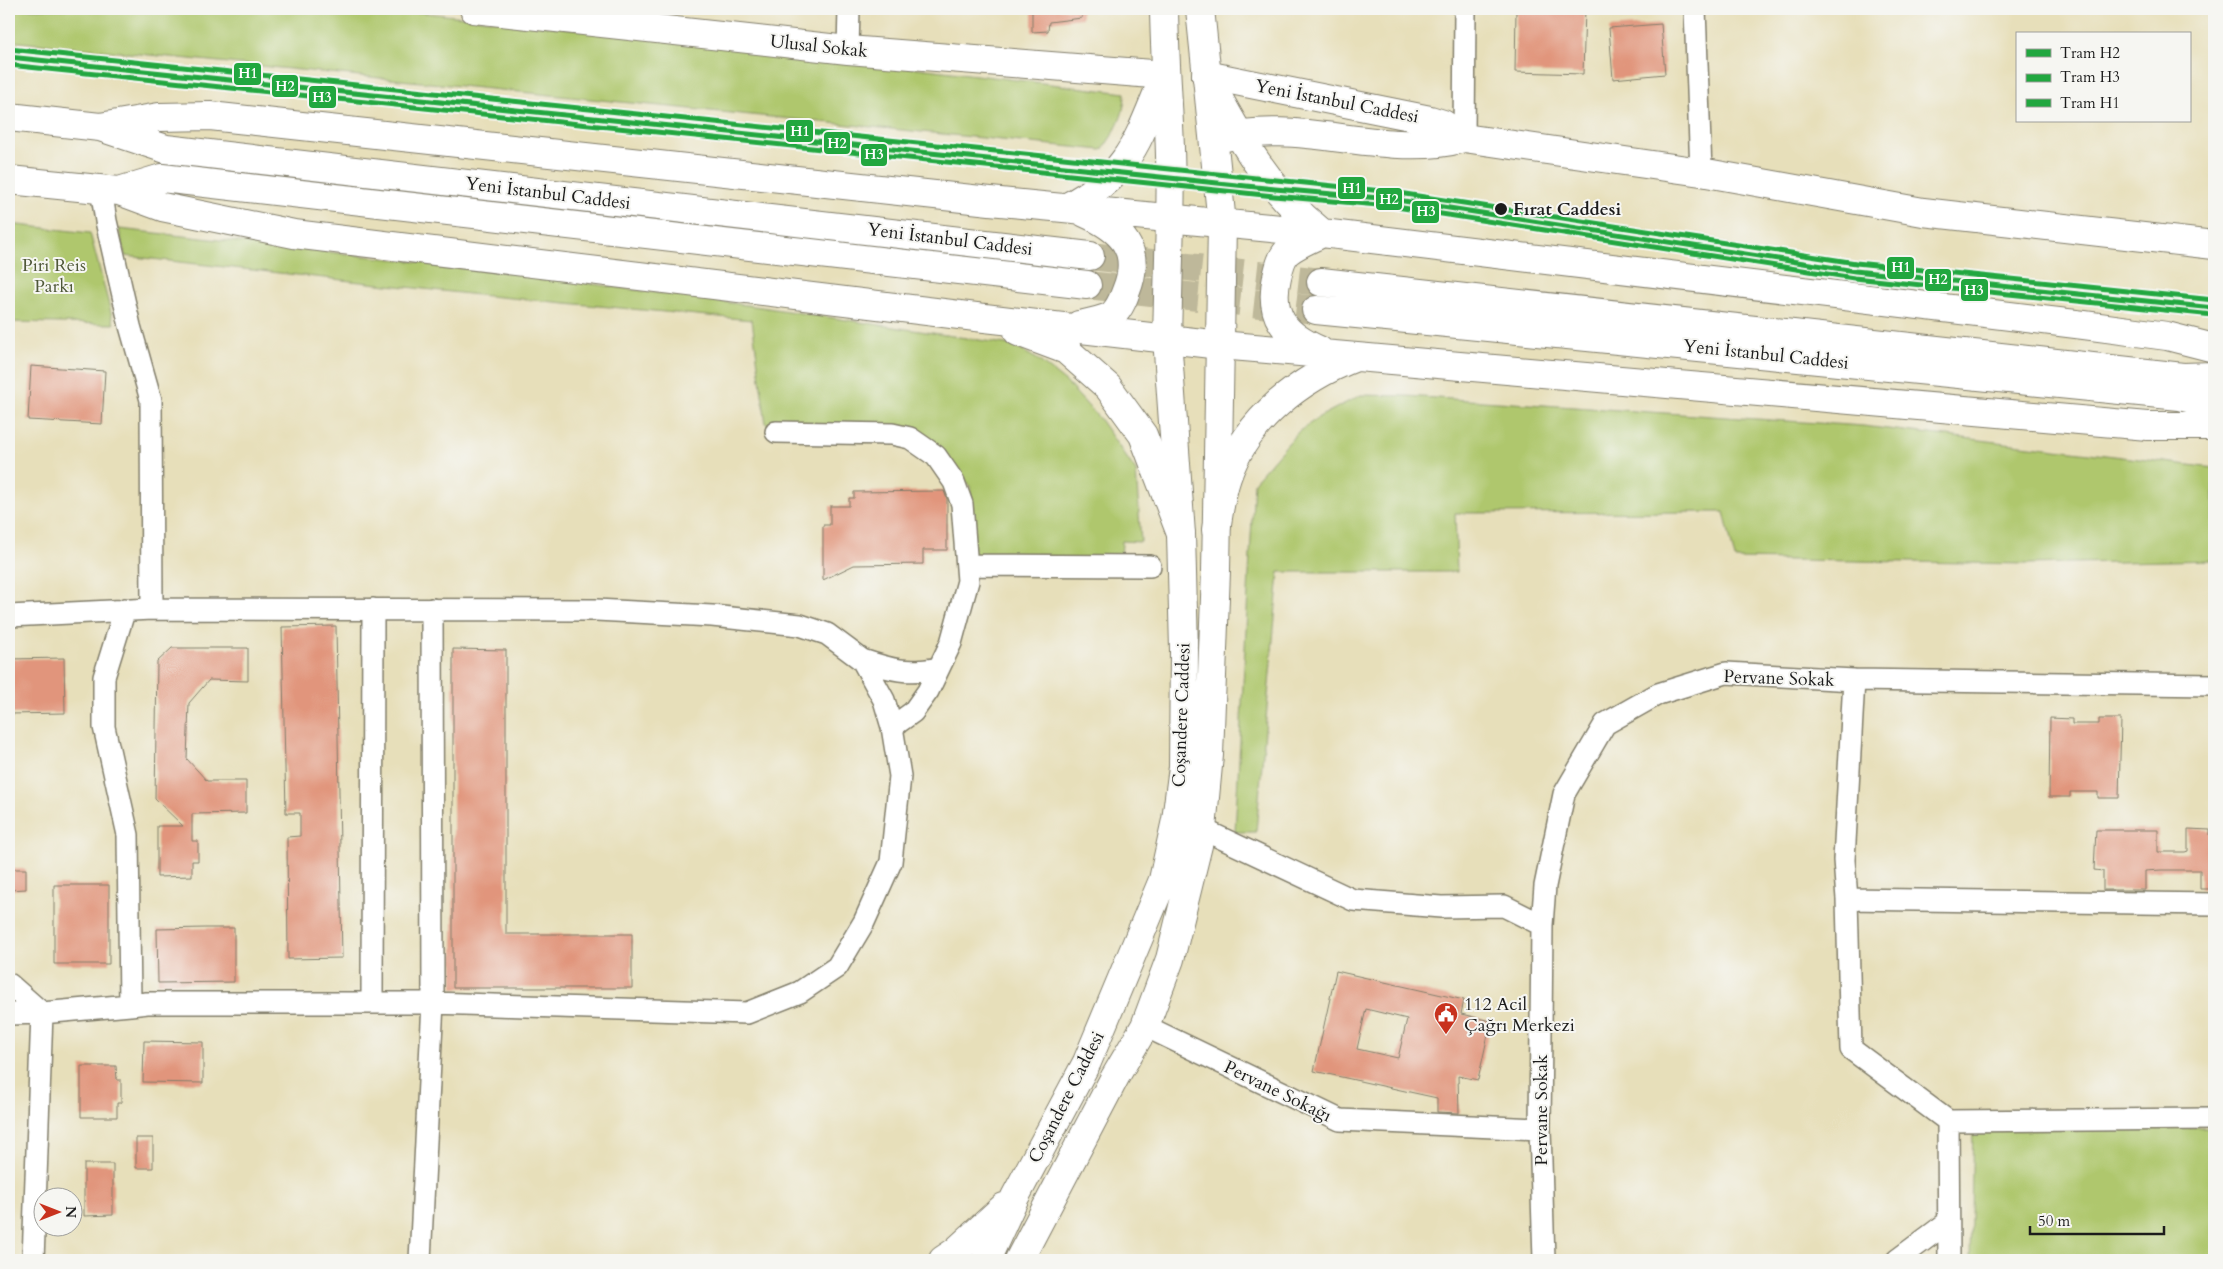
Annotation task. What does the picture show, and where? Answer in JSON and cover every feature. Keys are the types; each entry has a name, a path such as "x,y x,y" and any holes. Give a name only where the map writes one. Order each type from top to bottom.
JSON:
{"main road":[{"name":"Ulusal Sokak","path":"474,9 848,50 1165,74"},
{"path":"1164,9 1165,74 1172,177 1170,218"},
{"path":"1200,9 1206,74 1226,136 1222,224"},
{"path":"1071,207 1104,184 1123,164 1142,128 1165,74"},
{"name":"Yeni İstanbul Caddesi","path":"1206,74 1430,120 1443,124 1464,138"},
{"path":"100,127 159,117 210,116 990,201 1071,207 1322,233 2093,326 2167,336 2214,348"},
{"name":"Yeni İstanbul Caddesi","path":"9,117 100,127 166,149 1090,256"},
{"name":"Yeni İstanbul Caddesi","path":"1226,136 1252,131 1299,132 1399,144 1443,144 1464,138 1701,172 1922,212 2214,245"},
{"path":"1226,136 1299,214 1322,233"},
{"name":"Yeni İstanbul Caddesi","path":"9,180 110,190 162,178 1087,285"},
{"path":"110,190 162,207 294,234 1220,345 2148,426 2214,426"},
{"path":"1070,328 1110,317 1122,302 1129,284 1131,268 1130,250 1122,236 1107,223 1071,207"},
{"name":"Coşandere Caddesi","path":"986,1260 1015,1197 1087,1062 1163,880 1176,820 1183,767 1184,650 1181,534 1167,338 1170,218"},
{"name":"Coşandere Caddesi","path":"1019,1260 1115,1077 1145,1026 1170,959 1202,829 1210,755 1216,571 1222,224"},
{"path":"1322,233 1286,253 1281,262 1276,281 1275,299 1276,313 1290,333 1303,343 1328,353"},
{"name":"Yeni İstanbul Caddesi","path":"1321,282 2183,377 2214,376"},
{"name":"Yeni İstanbul Caddesi","path":"1316,310 2180,396 2214,404"},
{"path":"976,317 1066,350 1108,387 1143,435 1181,534"},
{"path":"1216,530 1227,477 1234,460 1255,427 1268,412 1298,387 1336,365 1358,357"},
{"path":"943,1260 955,1252 1015,1197"},
{"path":"1033,1260 1038,1222"}],"street":[{"path":"848,50 849,9"},
{"path":"1464,138 1465,9"},
{"path":"1695,9 1701,172"},
{"path":"110,190 130,326 151,400 150,523 152,609"},
{"path":"776,432 892,434 910,438 936,456 954,482 962,504 968,581 964,601 951,643 928,692 913,712 892,727"},
{"path":"967,565 1150,566"},
{"path":"125,609 104,677 104,727 128,835 130,1005"},
{"path":"9,616 125,609 432,609 596,610 712,616 800,625 827,634 862,660 889,669 914,672 939,668"},
{"path":"372,1004 373,609"},
{"path":"420,1260 432,1004 432,609"},
{"path":"9,1014 130,1005 372,1004 748,1013 800,992 837,967 864,922 891,862 900,776 892,727 884,700 862,660"},
{"name":"Pervane Sokak","path":"1544,1260 1540,1129 1542,925 1545,886 1564,794 1605,724 1658,694 1726,673 1854,680 2214,686"},
{"path":"1854,680 1844,860 1847,899 1851,1049 1948,1121 2214,1119"},
{"path":"1202,829 1353,900 1441,907 1504,906 1542,925"},
{"path":"1847,899 2214,904"},
{"path":"9,984 42,1013"},
{"path":"33,1260 42,1013"},
{"name":"Pervane Sokağı","path":"1145,1026 1340,1120 1540,1129"},
{"path":"1948,1121 1949,1260"},
{"path":"1897,1260 1948,1222"}],"green space":[{"path":"9,9 390,9 777,51 1125,93 1125,101 1118,123 1102,150 9,41"},
{"name":"Piri Reis Parkı","path":"9,224 90,233 114,324 9,322"},
{"path":"119,229 474,268 761,307 1012,345 1037,359 1067,383 1099,418 1136,471 1141,542 1122,541 1121,561 968,560 971,488 946,455 925,435 895,429 766,424 752,320 478,295 125,256"},
{"path":"1361,395 1406,396 1863,426 2214,468 2214,560 2026,564 1735,559 1724,512 1455,513 1457,572 1279,572 1256,832 1235,832 1254,482 1298,432 1319,417"},
{"path":"1973,1127 2214,1127 2214,1260 1970,1260"}],"building":[{"path":"1032,9 1082,9 1082,18 1049,22 1048,31 1032,32"},
{"path":"1516,9 1585,9 1583,74 1515,72"},
{"path":"1661,24 1665,74 1613,79 1609,28"},
{"path":"31,366 105,371 102,424 28,420"},
{"path":"944,491 947,499 947,550 923,550 923,564 854,565 823,580 823,525 830,525 830,506 849,506 849,498 854,498 854,492"},
{"path":"336,626 342,958 288,959 287,837 300,836 300,813 286,813 282,627"},
{"path":"172,648 248,648 248,681 209,680 189,703 187,759 207,781 246,781 246,813 192,814 192,841 198,841 198,861 192,861 192,876 157,877 157,826 183,826 155,799 157,662"},
{"path":"453,649 506,650 506,934 632,934 632,988 453,988"},
{"path":"64,658 65,713 9,714 9,659"},
{"path":"2050,718 2072,719 2072,724 2099,724 2099,719 2121,719 2119,798 2098,798 2098,792 2070,792 2070,797 2049,797"},
{"path":"2188,829 2210,830 2210,835 2214,835 2214,889 2200,889 2200,870 2161,870 2145,871 2145,890 2103,890 2103,871 2094,870 2096,830 2158,830 2158,852 2185,852 2188,851"},
{"path":"9,869 26,869 26,889 9,890"},
{"path":"54,885 109,885 109,964 54,964"},
{"path":"234,928 234,982 158,983 157,929"},
{"name":"112 Acil Çağrı Merkezi","path":"1336,971 1464,1000 1461,1014 1491,1021 1478,1080 1458,1076 1459,1113 1437,1112 1437,1098 1314,1071","holes":["1366,1009 1407,1019 1398,1058 1357,1049"]},
{"path":"144,1041 203,1042 203,1083 143,1082"},
{"path":"81,1066 116,1066 117,1080 121,1080 121,1103 117,1103 117,1117 81,1117"},
{"path":"136,1138 153,1138 153,1168 136,1168"},
{"path":"84,1164 113,1164 113,1215 84,1216"}],"tunnel":[{"path":"1090,256 1321,282"},
{"path":"1087,285 1316,310"}],"tram line":[{"name":"H1","path":"9,49 1392,192 1856,263 2214,300"},
{"name":"H2","path":"9,57 1275,189 1391,199 1855,271 2214,308"},
{"name":"H3","path":"9,65 1274,196 1390,206 1854,278 2213,315"}],"place":[{"name":"Fırat Caddesi","path":"1501,209"},
{"name":"112 Acil Çağrı Merkezi","path":"1446,1035"}]}
